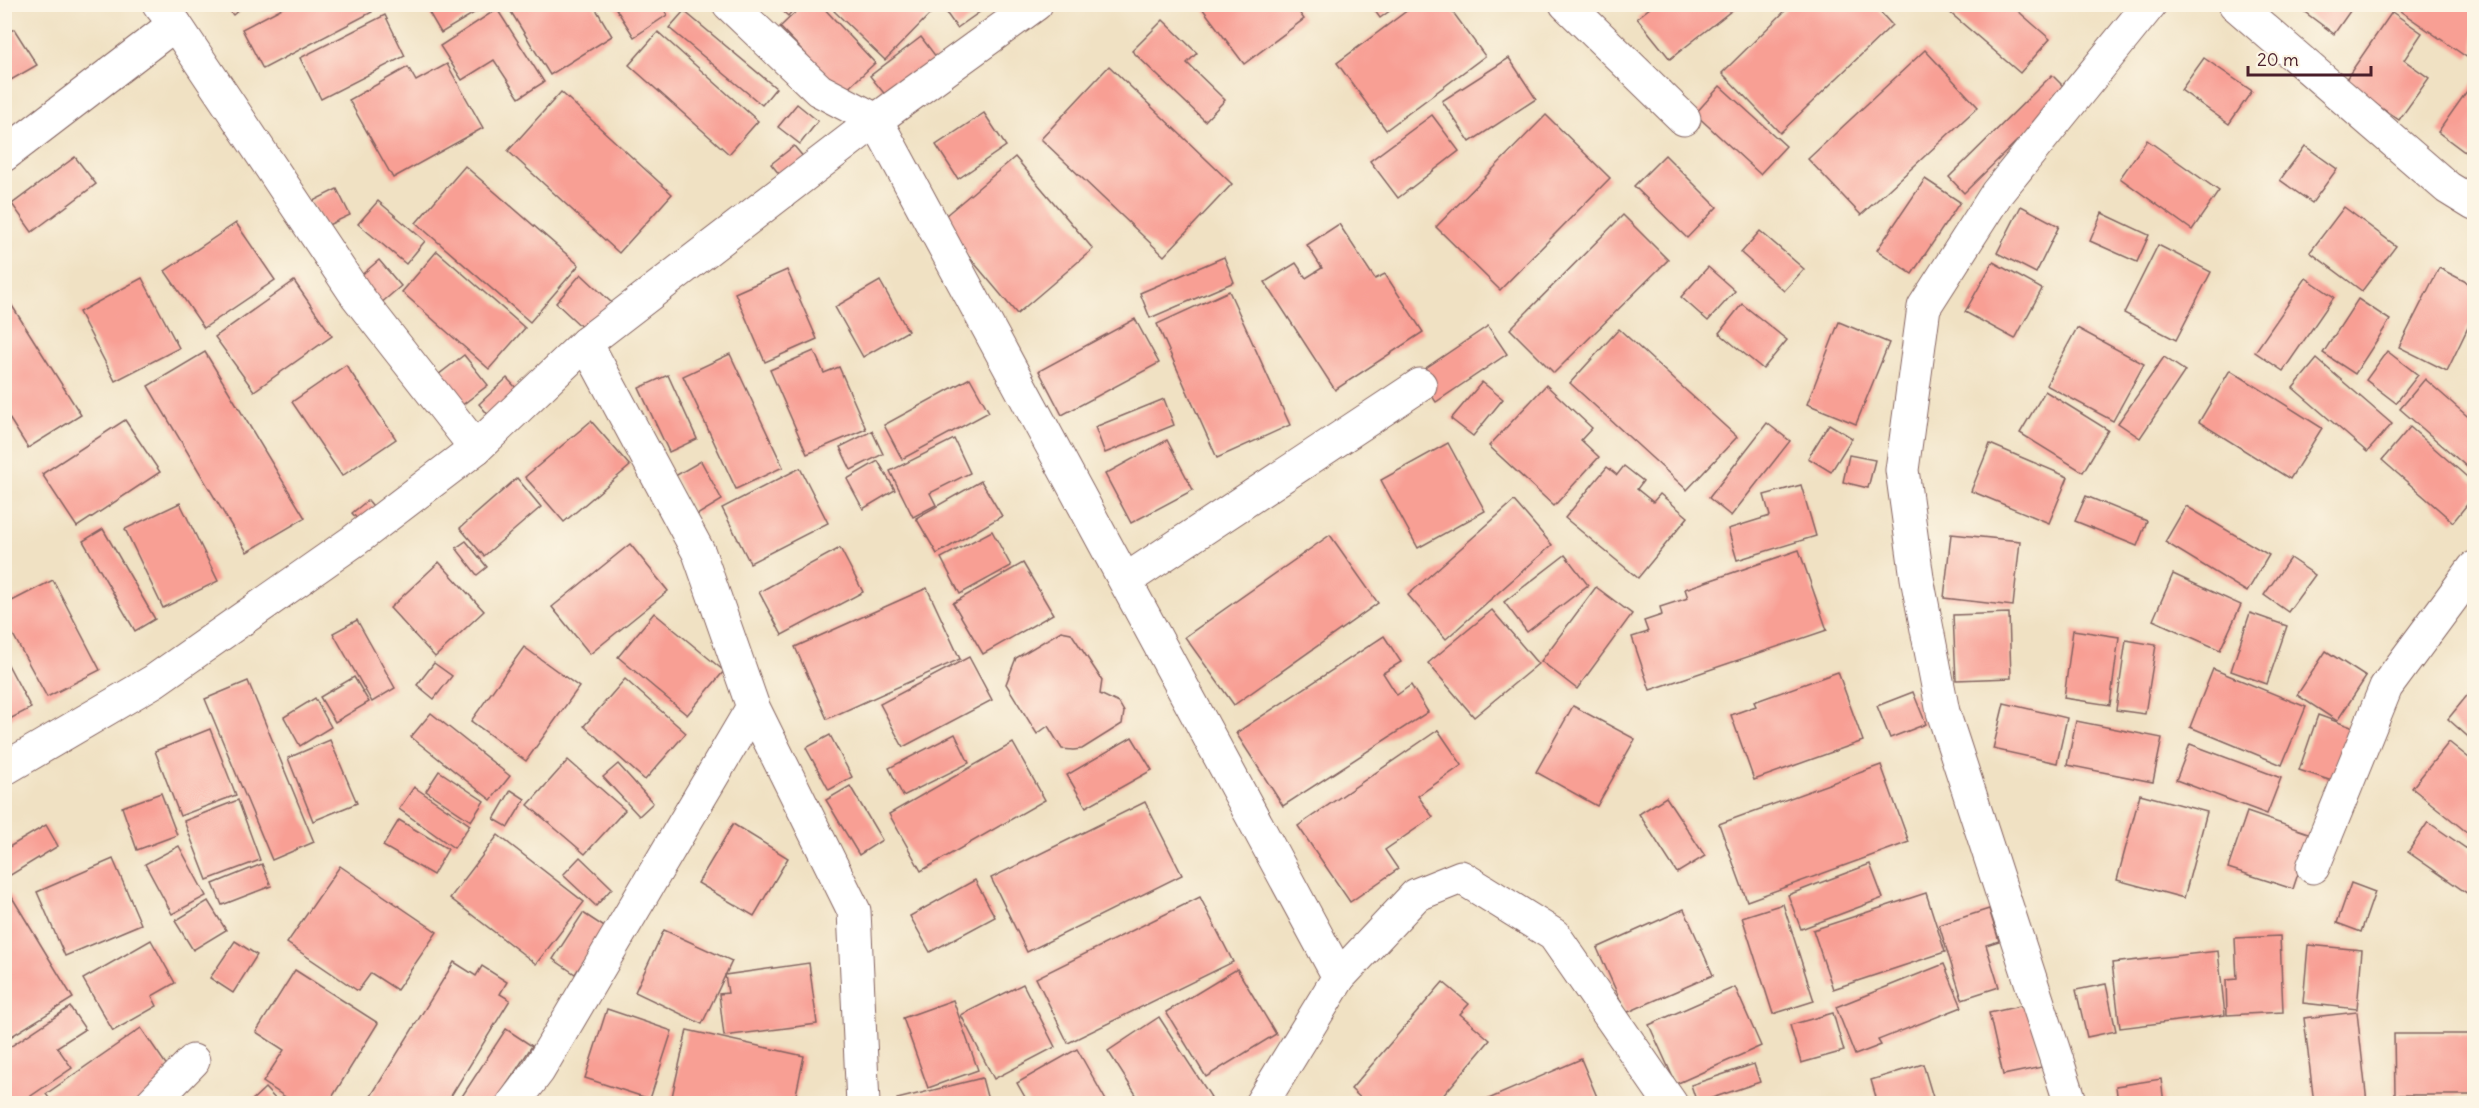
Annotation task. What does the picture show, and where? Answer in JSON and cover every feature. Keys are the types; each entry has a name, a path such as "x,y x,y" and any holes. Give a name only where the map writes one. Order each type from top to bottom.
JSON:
{"street":[{"path":"729,4 819,90 876,120 1339,977"},
{"path":"4,769 154,681 355,540 476,448 586,343 876,120 1035,4"},
{"path":"1566,4 1684,119"},
{"path":"2071,1104 1943,712 1917,578 1902,470 1924,307 1997,193 2150,4"},
{"path":"2235,4 2448,188 2475,204"},
{"path":"4,156 167,14 357,296 476,448"},
{"path":"586,343 699,553 753,707 854,911 863,1104"},
{"path":"1126,580 1420,385"},
{"path":"2313,867 2386,687 2475,568"},
{"path":"513,1104 538,1071 753,707"},
{"path":"1261,1104 1339,977 1416,895 1461,877 1554,936 1671,1104"},
{"path":"151,1104 193,1061"}],"building":[{"path":"224,4 246,4 233,15"},
{"path":"424,4 489,4 441,33"},
{"path":"511,4 593,4 612,36 550,75 508,7"},
{"path":"613,4 661,4 667,15 634,37"},
{"path":"775,4 798,4 788,16"},
{"path":"804,4 820,4 875,63 843,93 780,27"},
{"path":"840,4 924,4 932,12 885,60 834,11"},
{"path":"940,4 991,4 957,28"},
{"path":"1199,4 1293,4 1304,19 1244,64"},
{"path":"1370,4 1399,4 1380,18"},
{"path":"1416,4 1447,4 1485,56 1386,130 1337,63"},
{"path":"1655,4 1734,4 1736,7 1670,59 1637,18"},
{"path":"1792,4 1873,4 1892,25 1780,133 1722,73"},
{"path":"1940,4 2010,4 2050,39 2020,73"},
{"path":"2294,4 2355,4 2334,34"},
{"path":"2390,4 2474,4 2474,49 2468,58"},
{"path":"288,5 367,5 372,12 263,69 242,29"},
{"path":"497,9 544,82 519,98 494,60 462,80 440,46"},
{"path":"684,11 776,88 762,105 669,28"},
{"path":"2392,12 2422,33 2404,60 2429,78 2399,120 2344,82"},
{"path":"385,15 405,56 321,99 300,58"},
{"path":"1163,20 1197,53 1187,63 1225,100 1205,121 1132,51"},
{"path":"14,29 37,65 4,84 4,35"},
{"path":"658,32 758,121 729,154 629,65"},
{"path":"921,37 937,58 887,97 870,76"},
{"path":"1925,50 1978,107 1861,215 1808,159"},
{"path":"1509,58 1536,99 1470,142 1442,101"},
{"path":"2204,58 2252,91 2229,124 2181,90"},
{"path":"447,64 483,128 393,178 349,100 408,67 416,81"},
{"path":"1109,66 1232,184 1164,256 1041,139"},
{"path":"2052,75 2068,91 1964,193 1949,177"},
{"path":"2474,81 2474,159 2438,132"},
{"path":"1720,86 1786,146 1760,174 1695,114"},
{"path":"561,92 672,194 619,253 508,151"},
{"path":"797,104 818,121 800,144 778,127"},
{"path":"984,113 1006,146 958,179 936,145"},
{"path":"1432,115 1459,151 1398,198 1370,161"},
{"path":"1546,115 1610,178 1500,290 1436,227"},
{"path":"2147,140 2219,191 2192,230 2120,178"},
{"path":"794,146 811,166 788,185 771,164"},
{"path":"2305,146 2337,169 2312,203 2280,180"},
{"path":"1665,155 1717,207 1687,238 1634,186"},
{"path":"75,157 96,184 32,232 12,204"},
{"path":"1015,157 1093,249 1017,314 939,221"},
{"path":"465,166 579,265 530,322 416,223"},
{"path":"1925,179 1960,202 1912,274 1877,250"},
{"path":"337,189 350,215 324,227 311,202"},
{"path":"378,201 425,241 406,264 358,224"},
{"path":"2021,206 2059,226 2036,273 1997,253"},
{"path":"2344,207 2396,246 2362,291 2310,252"},
{"path":"2102,213 2149,235 2137,262 2090,241"},
{"path":"1623,215 1668,260 1554,373 1510,329"},
{"path":"236,223 275,280 204,328 165,271"},
{"path":"1339,224 1375,279 1385,274 1423,332 1335,390 1265,282 1296,263 1306,278 1322,268 1307,245"},
{"path":"1760,231 1804,269 1784,291 1741,253"},
{"path":"2158,245 2211,272 2176,340 2124,313"},
{"path":"437,251 525,328 489,369 402,292"},
{"path":"1224,257 1234,282 1150,318 1140,293"},
{"path":"379,260 401,286 380,304 358,278"},
{"path":"1993,262 2042,289 2015,339 1965,312"},
{"path":"1708,267 1735,291 1708,321 1681,297"},
{"path":"2439,268 2474,286 2474,315 2447,371 2399,347"},
{"path":"787,270 817,339 765,362 735,293"},
{"path":"581,274 613,304 587,332 556,303"},
{"path":"142,278 179,348 115,381 79,312"},
{"path":"2306,278 2334,297 2283,371 2255,352"},
{"path":"294,281 332,336 254,391 215,337"},
{"path":"880,281 908,331 863,357 835,307"},
{"path":"1229,291 1290,425 1217,458 1157,324"},
{"path":"4,293 81,415 28,448 4,410"},
{"path":"2358,299 2390,320 2355,374 2323,353"},
{"path":"1742,304 1787,340 1763,369 1719,333"},
{"path":"1135,319 1159,363 1062,415 1039,371"},
{"path":"1839,322 1889,343 1856,424 1807,404"},
{"path":"1488,326 1507,354 1436,402 1417,374"},
{"path":"2077,328 2144,364 2113,421 2046,385"},
{"path":"1619,329 1737,437 1687,490 1570,383"},
{"path":"814,351 824,373 839,367 866,429 807,454 770,370"},
{"path":"2387,351 2418,375 2396,403 2366,380"},
{"path":"205,352 305,518 247,552 148,386"},
{"path":"730,354 783,467 736,489 683,376"},
{"path":"464,355 488,385 461,406 438,375"},
{"path":"2164,357 2185,371 2140,438 2118,423"},
{"path":"2317,359 2392,424 2367,452 2293,388"},
{"path":"346,365 396,439 342,476 292,402"},
{"path":"2230,370 2322,428 2290,479 2199,422"},
{"path":"668,375 697,439 669,452 639,388"},
{"path":"507,378 526,399 497,425 479,404"},
{"path":"970,378 989,412 902,459 884,425"},
{"path":"2425,379 2474,422 2474,473 2400,409"},
{"path":"1482,382 1503,399 1473,436 1451,419"},
{"path":"1546,385 1592,428 1581,440 1599,457 1554,506 1489,446"},
{"path":"2045,391 2108,430 2083,472 2020,433"},
{"path":"1164,399 1174,425 1105,453 1095,427"},
{"path":"125,420 160,472 77,527 42,474"},
{"path":"591,421 630,466 564,522 525,477"},
{"path":"1767,423 1790,441 1731,516 1709,498"},
{"path":"1829,424 1852,438 1831,472 1808,458"},
{"path":"2410,427 2474,483 2474,496 2453,522 2382,460"},
{"path":"872,431 883,454 851,470 840,447"},
{"path":"954,439 970,473 930,493 936,505 913,517 890,471"},
{"path":"1167,440 1193,490 1131,523 1105,474"},
{"path":"1448,443 1485,511 1418,548 1381,480"},
{"path":"1990,444 2068,477 2049,523 1971,491"},
{"path":"1849,455 1875,460 1868,488 1843,482"},
{"path":"701,461 722,500 697,515 675,476"},
{"path":"878,461 895,490 863,509 847,479"},
{"path":"1624,466 1643,481 1637,489 1653,502 1660,494 1688,517 1638,578 1565,518 1607,467 1617,475"},
{"path":"800,468 828,523 750,563 722,508"},
{"path":"517,478 541,507 484,556 460,528"},
{"path":"981,481 1002,516 937,554 916,518"},
{"path":"1801,485 1816,536 1737,560 1728,529 1770,516 1764,495"},
{"path":"2086,496 2147,521 2137,546 2075,521"},
{"path":"368,500 381,516 366,529 352,513"},
{"path":"1514,501 1552,545 1446,639 1408,595"},
{"path":"180,503 218,581 163,608 125,529"},
{"path":"2186,506 2269,555 2247,592 2165,542"},
{"path":"103,529 155,619 135,631 83,541"},
{"path":"992,531 1011,566 960,594 941,558"},
{"path":"1951,534 2020,541 2013,606 1944,598"},
{"path":"1330,535 1378,603 1234,705 1185,637"},
{"path":"466,541 487,567 477,575 456,548"},
{"path":"630,544 668,591 590,654 552,607"},
{"path":"840,548 863,592 782,635 759,592"},
{"path":"1799,550 1827,630 1650,690 1632,637 1648,632 1644,621 1662,615 1660,607 1688,598 1685,589"},
{"path":"1565,555 1588,585 1527,632 1504,602"},
{"path":"2290,558 2315,575 2288,612 2264,595"},
{"path":"439,562 484,611 435,657 390,608"},
{"path":"1023,563 1053,614 983,654 953,603"},
{"path":"2173,574 2241,605 2220,650 2153,620"},
{"path":"53,580 100,670 47,697 4,618 4,605"},
{"path":"1596,587 1632,614 1577,689 1541,661"},
{"path":"927,588 960,659 827,719 795,647"},
{"path":"1492,610 1538,664 1474,717 1428,663"},
{"path":"654,613 724,671 687,715 618,657"},
{"path":"2009,613 2011,678 1956,680 1953,615"},
{"path":"2250,613 2287,626 2267,684 2231,671"},
{"path":"357,620 395,688 372,702 333,633"},
{"path":"2073,630 2119,637 2110,705 2064,698"},
{"path":"1061,631 1071,633 1102,680 1100,694 1119,703 1124,712 1122,724 1082,749 1062,749 1048,726 1037,734 1006,684 1016,658"},
{"path":"1384,636 1401,662 1383,673 1397,695 1411,685 1428,712 1283,806 1236,733"},
{"path":"2126,640 2156,645 2145,714 2116,710"},
{"path":"524,647 579,687 526,761 471,721"},
{"path":"2326,651 2366,677 2337,721 2297,695"},
{"path":"4,657 31,708 4,722"},
{"path":"969,657 992,700 903,747 880,704"},
{"path":"434,663 452,676 434,699 417,685"},
{"path":"2213,669 2306,707 2282,765 2190,727"},
{"path":"1838,672 1863,741 1754,780 1731,715 1756,706 1754,702"},
{"path":"354,677 369,702 335,722 320,697"},
{"path":"625,679 686,733 645,780 584,726"},
{"path":"248,681 314,842 272,860 205,699"},
{"path":"2474,687 2474,742 2448,719"},
{"path":"1913,692 1926,724 1890,738 1877,706"},
{"path":"315,698 331,727 300,746 284,717"},
{"path":"2004,703 2067,718 2057,763 1993,749"},
{"path":"1573,706 1635,739 1597,806 1536,772"},
{"path":"431,713 510,776 491,800 411,737"},
{"path":"2318,715 2354,728 2335,782 2299,770"},
{"path":"2076,721 2162,738 2153,782 2067,765"},
{"path":"210,729 236,795 180,816 155,751"},
{"path":"1438,730 1462,765 1418,796 1433,817 1385,850 1398,869 1350,902 1298,826"},
{"path":"955,734 969,763 903,796 889,768"},
{"path":"830,735 852,777 829,790 806,748"},
{"path":"1132,737 1152,770 1086,807 1067,775"},
{"path":"330,740 357,803 313,821 288,758"},
{"path":"2449,742 2474,762 2474,838 2412,788"},
{"path":"1013,743 1045,800 921,871 889,814"},
{"path":"2190,744 2281,778 2267,814 2176,780"},
{"path":"568,760 625,810 585,854 528,805"},
{"path":"618,764 653,803 639,816 603,777"},
{"path":"1881,765 1909,842 1747,901 1719,824"},
{"path":"439,771 484,801 471,821 426,791"},
{"path":"850,786 882,840 859,855 826,800"},
{"path":"414,787 470,825 454,848 399,809"},
{"path":"511,790 525,799 508,827 494,819"},
{"path":"161,793 177,835 137,850 122,807"},
{"path":"2140,794 2207,812 2184,898 2117,880"},
{"path":"1666,797 1705,856 1677,873 1639,814"},
{"path":"238,800 260,860 207,880 184,821"},
{"path":"1145,802 1182,875 1027,952 991,878"},
{"path":"2247,812 2311,834 2293,889 2228,868"},
{"path":"399,820 448,849 433,875 383,846"},
{"path":"2428,822 2474,854 2474,898 2408,852"},
{"path":"733,824 788,858 754,916 698,883"},
{"path":"46,825 58,846 9,876 4,868 4,850"},
{"path":"498,835 584,902 536,964 450,898"},
{"path":"179,846 206,896 172,914 145,864"},
{"path":"580,857 612,888 596,906 563,875"},
{"path":"113,859 141,924 65,956 37,892"},
{"path":"262,864 271,886 222,905 213,884"},
{"path":"1870,864 1883,898 1801,929 1788,895"},
{"path":"340,866 437,932 397,990 371,973 358,991 287,943"},
{"path":"975,880 995,917 930,952 910,916"},
{"path":"2351,883 2375,892 2361,932 2337,923"},
{"path":"1926,893 1945,952 1833,989 1813,930"},
{"path":"10,894 73,998 7,1039 4,1035 4,897"},
{"path":"1200,897 1233,962 1068,1043 1036,978"},
{"path":"208,901 226,930 193,950 175,921"},
{"path":"1783,904 1814,1001 1773,1014 1742,917"},
{"path":"1684,909 1713,975 1626,1013 1597,948"},
{"path":"1989,909 1999,941 1986,945 1999,987 1962,999 1939,925"},
{"path":"583,913 606,928 575,974 553,959"},
{"path":"664,930 732,961 702,1024 635,992"},
{"path":"2280,936 2283,1012 2227,1015 2226,980 2237,979 2235,938"},
{"path":"151,940 175,983 152,996 157,1006 113,1031 83,979"},
{"path":"235,941 257,955 233,993 210,978"},
{"path":"2308,945 2362,950 2357,1009 2303,1003"},
{"path":"2218,951 2225,1015 2120,1028 2112,963"},
{"path":"454,962 476,976 482,966 507,982 500,994 510,1000 446,1104 366,1104"},
{"path":"809,963 817,1024 724,1036 719,994 728,993 725,975"},
{"path":"1944,964 1962,1007 1878,1040 1881,1045 1855,1055 1836,1007"},
{"path":"1237,969 1276,1034 1206,1077 1166,1012"},
{"path":"295,970 378,1023 328,1104 296,1104 263,1082 284,1050 256,1032"},
{"path":"1443,982 1469,1004 1460,1014 1490,1040 1436,1104 1367,1104 1351,1089"},
{"path":"1023,984 1055,1047 994,1079 961,1015"},
{"path":"2106,984 2116,1031 2087,1037 2076,990"},
{"path":"1735,987 1761,1046 1676,1084 1649,1025"},
{"path":"953,1000 978,1070 928,1088 903,1018"},
{"path":"2029,1004 2042,1067 2003,1075 1989,1013"},
{"path":"70,1007 85,1029 57,1047 72,1068 19,1104 8,1104 4,1098 4,1051"},
{"path":"607,1009 672,1031 650,1099 585,1078"},
{"path":"2357,1012 2367,1103 2314,1104 2304,1018"},
{"path":"1833,1013 1844,1051 1801,1063 1790,1025"},
{"path":"1159,1017 1211,1097 1202,1104 1142,1104 1108,1051"},
{"path":"141,1028 174,1076 134,1104 53,1104 46,1094"},
{"path":"506,1029 532,1046 494,1104 457,1104"},
{"path":"687,1030 804,1056 794,1104 683,1104 671,1101"},
{"path":"2394,1034 2474,1034 2474,1095 2395,1095"},
{"path":"1077,1049 1108,1104 1029,1104 1017,1083"},
{"path":"1581,1059 1600,1104 1477,1104"},
{"path":"1754,1064 1760,1082 1697,1103 1691,1085"},
{"path":"1923,1064 1935,1104 1878,1104 1871,1080"},
{"path":"982,1078 989,1104 898,1104 897,1099"},
{"path":"2161,1079 2164,1104 2118,1104 2116,1086"},
{"path":"265,1088 280,1104 248,1104"},
{"path":"1774,1096 1775,1104 1738,1104 1737,1102"}]}
